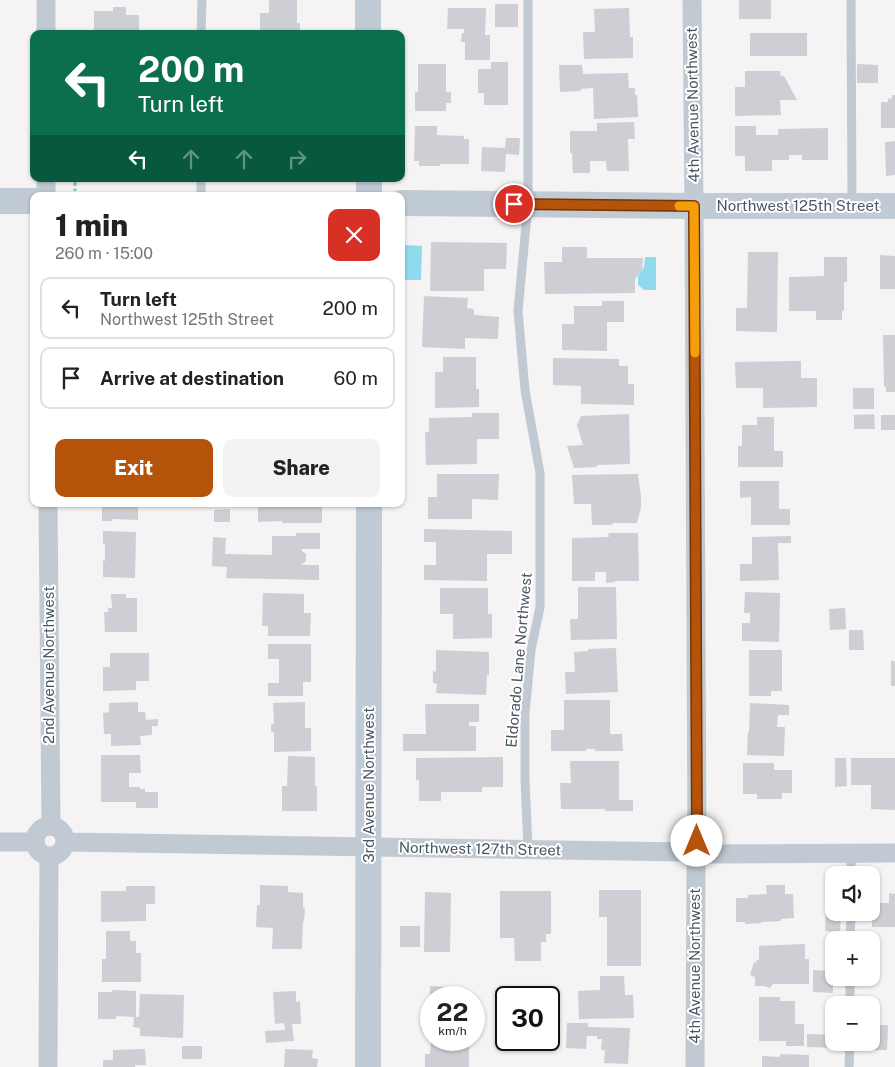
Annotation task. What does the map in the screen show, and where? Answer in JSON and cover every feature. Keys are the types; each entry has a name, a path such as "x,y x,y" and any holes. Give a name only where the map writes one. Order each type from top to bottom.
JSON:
{"street":[{"path":"46,0 46,30"},
{"path":"368,0 368,30"},
{"name":"4th Avenue Northwest","path":"692,0 696,853 695,1067"},
{"path":"0,201 30,201"},
{"name":"Northwest 125th Street","path":"405,203 895,206"},
{"name":"2nd Avenue Northwest","path":"48,507 50,826"},
{"name":"3rd Avenue Northwest","path":"368,1067 369,507"},
{"path":"50,826 63,832 66,842 62,851 49,856 39,851 35,838 40,829 50,826"},
{"path":"0,842 35,842"},
{"name":"Northwest 127th Street","path":"66,842 696,853 895,853"},
{"path":"48,1067 49,856"}],"lane":[{"path":"202,0 202,30"},
{"name":"Eldorado Lane Northwest","path":"528,0 528,204 518,311 525,390 540,473 540,607 531,650 525,713 528,850"},
{"path":"851,0 852,206"},
{"path":"851,853 851,866"},
{"path":"849,1067 850,1051"}],"path":[{"path":"75,182 75,191"}],"water":[{"path":"405,245 422,246 421,280 405,280"},
{"path":"645,257 656,257 656,290 644,290 638,285 638,277 644,267"}],"building":[{"path":"269,0 297,0 297,23 300,23 300,30 260,30 260,13 269,13"},
{"path":"739,0 771,0 771,19 739,19"},
{"path":"495,4 518,4 518,27 495,27"},
{"path":"113,7 126,7 126,15 139,15 139,30 94,30 94,11 113,11"},
{"path":"448,8 486,8 485,35 490,35 490,60 465,60 465,42 461,42 464,29 447,29"},
{"path":"629,8 630,37 633,37 633,58 584,59 583,32 595,32 594,9"},
{"path":"750,33 807,33 807,56 750,56"},
{"path":"491,62 508,62 508,105 484,105 484,93 478,93 478,69 491,69"},
{"path":"418,64 446,64 446,92 451,92 451,103 446,103 446,111 415,111 415,92 418,92"},
{"path":"857,64 878,65 878,83 857,83"},
{"path":"559,65 582,65 583,74 628,73 629,88 635,88 635,95 637,95 638,117 594,119 593,88 581,89 581,91 560,92"},
{"path":"745,71 780,71 781,76 784,76 797,100 780,100 781,115 735,116 735,87 745,87"},
{"path":"892,95 895,95 895,128 881,128 881,102 888,102"},
{"path":"634,122 635,139 628,139 629,171 607,171 606,161 590,161 590,173 573,173 572,153 570,153 570,131 597,131 597,123"},
{"path":"415,126 437,126 437,135 464,136 464,139 469,139 469,164 419,166 419,161 414,161"},
{"path":"735,126 756,126 756,135 778,135 778,129 828,128 828,160 802,160 802,155 789,155 789,160 772,160 772,171 745,171 745,156 735,156"},
{"path":"506,138 520,138 519,155 506,154 505,172 481,171 482,147 505,148"},
{"path":"895,141 895,175 886,176 885,142"},
{"path":"431,242 507,243 506,269 484,269 484,291 430,291"},
{"path":"562,247 587,247 587,258 643,258 642,272 635,279 635,293 545,294 544,262 562,262"},
{"path":"748,252 778,252 777,332 736,331 736,308 747,308"},
{"path":"880,255 895,256 895,289 880,289"},
{"path":"824,257 847,257 847,282 844,282 844,311 842,311 842,320 816,320 816,311 789,311 789,277 824,276"},
{"path":"424,296 468,298 467,308 474,309 474,315 499,317 498,339 465,338 465,349 422,347"},
{"path":"602,301 624,301 624,322 607,322 607,351 562,350 562,324 574,324 574,306 602,306"},
{"path":"883,335 895,335 895,392 886,392 886,387 884,387"},
{"path":"443,357 476,357 476,389 479,389 479,407 435,408 435,372 443,372"},
{"path":"553,358 619,359 619,366 628,366 628,384 634,384 634,405 581,404 581,386 553,385"},
{"path":"801,361 801,378 817,378 817,407 763,408 763,388 736,388 735,362"},
{"path":"853,388 874,388 874,409 853,409"},
{"path":"472,413 499,413 499,439 477,439 477,464 426,465 425,432 429,432 429,418 472,417"},
{"path":"629,414 630,464 574,468 567,446 583,445 577,425 581,416"},
{"path":"874,414 875,429 854,429 854,415"},
{"path":"881,415 895,415 895,430 881,430"},
{"path":"757,417 774,417 774,451 783,451 783,467 738,467 738,446 742,446 742,425 757,425"},
{"path":"437,474 499,474 498,500 472,499 472,519 428,519 428,497 437,497"},
{"path":"638,474 641,507 637,523 592,525 591,504 574,504 572,475"},
{"path":"740,481 779,481 779,509 790,509 790,525 751,525 751,497 740,498"},
{"path":"102,507 138,507 138,520 112,519 112,521 102,521"},
{"path":"258,507 322,507 322,523 258,522"},
{"path":"230,509 230,522 214,522 214,510"},
{"path":"424,529 512,531 512,554 487,554 487,581 424,580 424,565 436,565 436,542 424,542"},
{"path":"103,531 136,532 135,578 103,577 105,544 103,544"},
{"path":"296,533 320,533 320,549 302,549 306,554 306,561 301,565 319,565 319,580 226,578 227,567 212,566 213,537 226,538 225,554 272,555 272,536 296,536"},
{"path":"608,533 638,533 639,581 606,583 606,572 595,572 595,581 572,581 572,538 609,537"},
{"path":"791,536 791,543 778,543 779,580 740,581 740,564 752,564 752,537"},
{"path":"578,587 616,587 617,639 571,640 570,619 578,619"},
{"path":"440,588 488,588 488,614 492,614 492,638 453,639 453,614 440,614"},
{"path":"745,592 780,593 779,642 742,641 742,623 750,623 750,613 744,613"},
{"path":"263,593 304,594 304,613 311,613 310,636 268,636 268,626 262,626"},
{"path":"111,594 126,594 126,598 137,598 137,632 105,632 104,612 108,612 108,608 112,608"},
{"path":"845,608 846,629 830,630 829,609"},
{"path":"849,630 863,630 864,650 849,650"},
{"path":"268,644 311,644 311,682 303,682 303,696 268,696 268,683 279,683 279,659 268,659"},
{"path":"616,648 618,692 566,694 565,672 575,672 574,652 588,651 588,649"},
{"path":"436,650 489,652 489,675 487,675 486,695 436,693 437,684 433,683 433,671 436,672"},
{"path":"749,650 782,650 782,691 771,691 771,696 749,696"},
{"path":"110,653 149,653 149,681 136,681 136,690 103,691 103,667 110,667"},
{"path":"891,661 895,661 895,686 891,686"},
{"path":"564,700 610,700 610,734 622,734 623,751 595,751 595,749 586,749 586,751 551,751 551,730 564,730"},
{"path":"138,702 138,712 145,712 146,720 158,719 158,726 152,726 152,735 140,736 141,745 111,746 111,734 104,734 103,713 109,712 109,703"},
{"path":"305,702 305,728 311,728 311,751 274,752 274,732 271,732 271,724 274,724 273,703"},
{"path":"750,703 789,705 789,715 778,715 777,727 785,727 784,756 747,755"},
{"path":"425,704 479,704 479,722 469,722 469,726 476,726 476,751 403,751 403,734 426,734"},
{"path":"101,755 140,755 141,773 129,773 129,787 140,787 140,789 145,789 145,792 158,792 158,808 136,808 136,802 101,802"},
{"path":"288,756 315,757 317,811 282,811 282,786 287,786"},
{"path":"503,757 503,787 482,787 482,792 441,792 441,801 419,801 419,780 416,780 416,758"},
{"path":"835,758 846,758 847,786 835,787"},
{"path":"851,758 895,758 895,810 871,809 871,785 851,785"},
{"path":"570,761 619,761 619,800 633,800 633,811 561,809 560,783 571,783"},
{"path":"743,763 774,763 774,770 792,770 792,793 782,793 782,799 757,799 757,794 743,794"},
{"path":"260,885 288,886 288,892 303,893 303,908 305,908 302,949 272,949 273,928 256,927 257,905 260,905"},
{"path":"766,885 785,885 785,894 793,894 794,918 761,923 745,924 745,922 736,922 736,898 748,898 748,895 767,894"},
{"path":"126,886 155,886 155,904 146,904 146,921 101,922 101,891 126,891"},
{"path":"599,890 641,890 641,966 607,966 607,917 599,917"},
{"path":"500,891 551,891 551,934 546,934 546,942 541,942 541,961 515,961 514,938 500,938"},
{"path":"425,892 451,893 450,952 424,952"},
{"path":"889,893 895,894 895,927 872,927 872,921 880,921 880,903 889,903"},
{"path":"825,921 841,921 840,931 825,931"},
{"path":"400,926 420,926 420,947 400,947"},
{"path":"106,931 130,931 130,941 136,941 136,953 141,953 141,982 102,982 102,959 106,959"},
{"path":"805,944 805,959 809,959 809,984 773,984 770,988 755,986 755,977 750,975 754,962 757,963 756,960 759,960 759,946"},
{"path":"813,970 825,971 825,986 833,986 833,993 813,992"},
{"path":"600,976 624,976 625,995 633,995 634,1018 579,1019 578,991 600,990"},
{"path":"112,990 136,991 136,1017 139,1017 140,994 184,995 183,1038 140,1036 140,1028 133,1027 134,1017 116,1016 116,1019 98,1019 98,992 112,992"},
{"path":"296,991 296,1002 300,1001 301,1024 292,1024 294,1041 266,1043 265,1031 285,1030 284,1023 275,1024 273,992"},
{"path":"759,997 780,997 780,1001 795,1001 795,1024 804,1024 804,1046 786,1046 786,1041 759,1041"},
{"path":"567,1023 588,1023 588,1027 630,1028 628,1064 604,1063 605,1050 601,1050 602,1039 597,1039 597,1036 587,1036 586,1049 566,1048"},
{"path":"880,1025 888,1025 887,1050 880,1050"},
{"path":"807,1034 825,1035 825,1048 807,1047"},
{"path":"182,1046 202,1046 202,1059 182,1059"},
{"path":"145,1049 146,1065 103,1067 103,1060 113,1060 113,1050"},
{"path":"285,1049 313,1050 312,1058 318,1059 317,1067 284,1067"},
{"path":"430,1051 469,1051 469,1067 425,1067 425,1054 430,1054"},
{"path":"781,1054 809,1055 809,1067 762,1067 762,1056 779,1057"}],"slow traffic":[{"path":"679,206 694,206 695,353"}],"route":[{"path":"514,204 694,206 697,841"}]}
